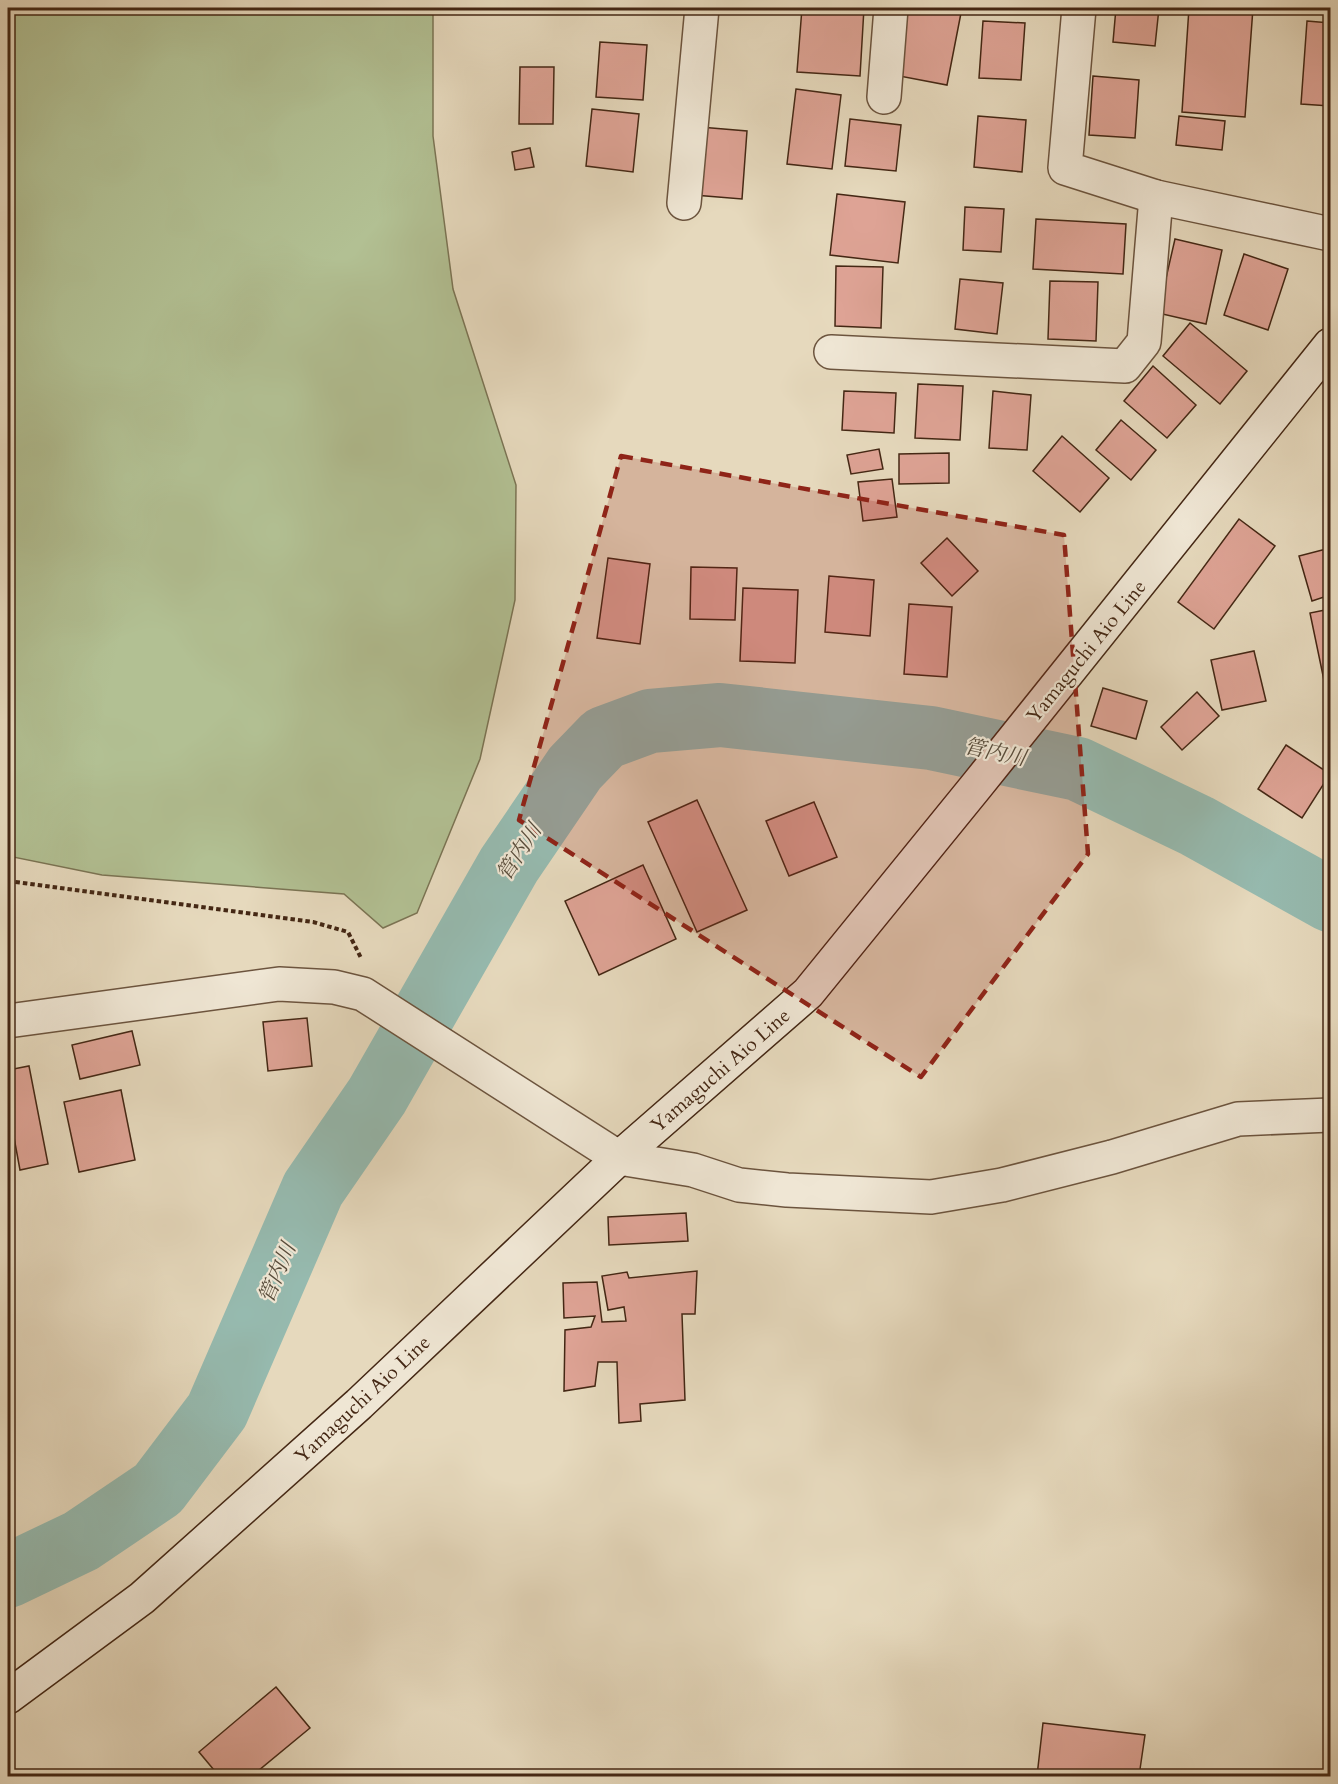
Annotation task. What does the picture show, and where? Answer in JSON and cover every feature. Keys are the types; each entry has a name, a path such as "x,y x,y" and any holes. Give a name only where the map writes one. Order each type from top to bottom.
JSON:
{"street":[{"path":"684,203 702,8"},
{"path":"884,97 891,8"},
{"path":"1079,8 1065,168 1156,197 1330,234"},
{"path":"831,352 1125,366 1144,342 1156,197"},
{"name":"Yamaguchi Aio Line","path":"8,1698 142,1598 359,1404 619,1158 808,993 1330,345"},
{"path":"8,1021 279,984 334,987 363,994 619,1158 693,1170 739,1185 787,1190 931,1197 1002,1185 1112,1157 1238,1119 1330,1115"}],"path":[{"path":"8,881 313,922 348,932 364,962 363,994"}],"highlighted area":[{"path":"621,456 1064,535 1088,854 921,1077 519,820"}],"green space":[{"path":"8,8 433,8 433,136 453,289 516,485 515,600 480,759 417,913 383,928 344,894 102,875 8,856"}],"building":[{"path":"601,8 645,8 645,14 601,12"},
{"path":"802,8 864,8 860,76 797,72"},
{"path":"906,8 932,8 961,13 947,85 894,75"},
{"path":"1116,8 1159,8 1155,46 1113,42"},
{"path":"1189,8 1253,8 1245,117 1182,112"},
{"path":"983,21 1025,23 1021,80 979,78"},
{"path":"1307,21 1330,23 1330,106 1301,104"},
{"path":"600,42 647,45 643,100 596,97"},
{"path":"520,67 554,67 553,124 519,124"},
{"path":"1093,76 1139,80 1135,138 1089,135"},
{"path":"796,89 841,95 832,169 787,164"},
{"path":"592,109 639,114 633,172 586,166"},
{"path":"978,116 1026,120 1022,172 974,167"},
{"path":"1179,116 1225,121 1222,150 1176,145"},
{"path":"850,119 901,125 896,171 845,166"},
{"path":"700,127 747,131 742,199 694,195"},
{"path":"530,148 534,167 515,170 512,152"},
{"path":"837,194 905,202 898,263 830,255"},
{"path":"965,207 1004,209 1001,252 963,250"},
{"path":"1036,219 1126,224 1123,274 1033,269"},
{"path":"1175,239 1222,250 1206,324 1158,313"},
{"path":"1244,254 1288,269 1268,330 1224,315"},
{"path":"836,266 883,267 881,328 835,326"},
{"path":"960,279 1003,283 997,334 955,329"},
{"path":"1050,281 1098,282 1096,341 1048,339"},
{"path":"1190,323 1247,371 1220,404 1163,356"},
{"path":"1153,366 1196,405 1167,438 1124,401"},
{"path":"918,384 963,386 960,440 915,438"},
{"path":"844,391 896,393 894,433 842,430"},
{"path":"993,391 1031,395 1027,450 989,448"},
{"path":"1121,420 1156,450 1131,480 1096,450"},
{"path":"1062,436 1109,478 1080,512 1033,471"},
{"path":"879,449 883,469 851,474 847,455"},
{"path":"949,453 949,483 899,484 899,454"},
{"path":"892,479 897,517 863,521 858,482"},
{"path":"1239,519 1275,546 1214,629 1178,602"},
{"path":"947,538 978,571 952,596 921,563"},
{"path":"1330,548 1330,595 1312,601 1299,556"},
{"path":"608,558 650,564 640,644 597,638"},
{"path":"691,567 737,568 735,620 690,619"},
{"path":"829,576 874,580 870,636 825,632"},
{"path":"743,588 798,590 795,663 740,661"},
{"path":"909,604 952,607 947,677 904,674"},
{"path":"1330,609 1330,689 1326,690 1310,613"},
{"path":"1254,651 1266,701 1222,710 1211,660"},
{"path":"1103,688 1147,701 1136,739 1091,726"},
{"path":"1197,692 1219,716 1182,750 1161,727"},
{"path":"1286,745 1330,774 1302,818 1258,789"},
{"path":"697,800 747,910 697,932 648,822"},
{"path":"814,802 837,857 789,876 766,821"},
{"path":"643,865 676,939 599,975 565,901"},
{"path":"307,1018 312,1066 268,1071 263,1022"},
{"path":"132,1031 140,1065 80,1079 72,1045"},
{"path":"29,1066 48,1164 20,1170 8,1105 8,1070"},
{"path":"121,1090 135,1160 79,1172 64,1102"},
{"path":"686,1213 688,1241 609,1245 608,1217"},
{"path":"697,1271 695,1314 682,1314 685,1400 640,1404 641,1421 619,1423 617,1362 598,1362 595,1386 564,1391 565,1330 591,1327 595,1316 564,1318 563,1283 597,1282 602,1322 626,1321 624,1307 608,1310 602,1276 627,1272 629,1278"},
{"path":"276,1687 310,1728 252,1776 219,1776 199,1752"},
{"path":"1043,1723 1145,1735 1139,1776 1037,1776"}],"waterway":[{"name":"管内川","path":"8,1576 81,1541 158,1489 217,1411 313,1189 377,1096 509,865 575,768 604,738 650,721 720,715 931,738 1078,769 1197,826 1330,900"}]}
